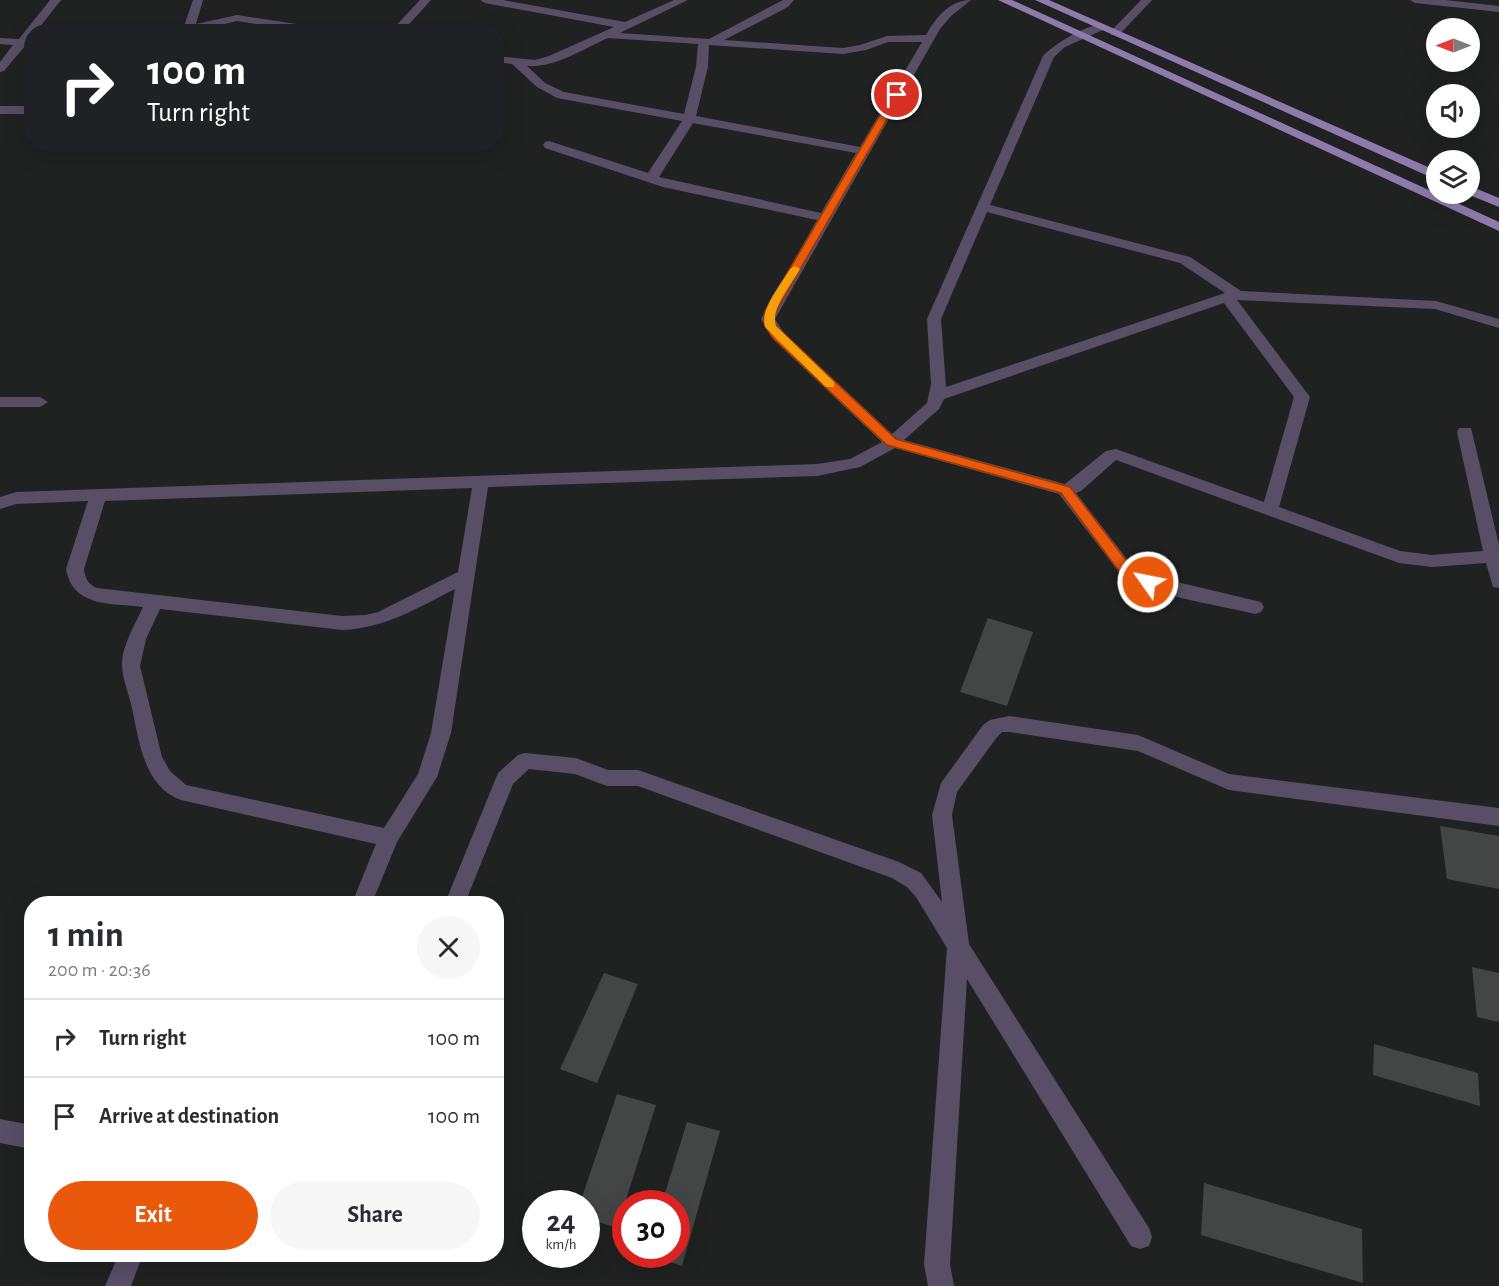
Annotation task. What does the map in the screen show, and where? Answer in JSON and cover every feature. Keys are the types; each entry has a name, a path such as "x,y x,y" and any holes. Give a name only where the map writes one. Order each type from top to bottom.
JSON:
{"main road":[{"path":"1003,0 1499,227"},
{"path":"1040,0 1426,171"},
{"path":"1480,194 1499,203"}],"street":[{"path":"39,24 56,0"},
{"path":"190,24 198,0"},
{"path":"403,24 426,0"},
{"path":"485,0 626,26"},
{"path":"504,61 517,63 553,59 683,0"},
{"path":"708,42 784,5 789,0"},
{"path":"966,0 940,21 771,311 768,319 778,336 891,442 1065,490 1075,487 1116,454 1415,561 1496,556"},
{"path":"1115,33 1147,0"},
{"path":"1415,0 1499,9"},
{"path":"208,24 237,18 276,24"},
{"path":"2,499 841,468 862,462 878,454 934,405 939,395 934,319 1049,56 1061,45 1101,27"},
{"path":"608,34 843,51 861,48 887,39 930,38"},
{"path":"4,41 24,43"},
{"path":"651,179 689,119 708,42"},
{"path":"0,69 24,45"},
{"path":"517,63 541,85 561,95 864,151"},
{"path":"0,110 24,110"},
{"path":"549,145 651,179 825,218"},
{"path":"983,207 1185,260 1232,297 1302,397 1270,509"},
{"path":"939,395 1232,297 1436,306 1499,324"},
{"path":"0,402 40,402"},
{"path":"1465,432 1496,556 1499,582"},
{"path":"365,896 388,838 427,777 435,755 441,733 481,482"},
{"path":"1065,490 1124,567 1134,576 1148,582 1255,607"},
{"path":"98,496 75,569 76,582 85,592 97,596 342,623 365,622 383,617 466,576"},
{"path":"154,602 137,639 131,666 153,758 163,777 182,792 388,838"},
{"path":"941,1286 937,1264 957,945 942,815 948,789 990,731 997,725 1009,724 1138,743 1215,778 1229,782 1499,817"},
{"path":"458,896 505,779 525,761 576,766 607,778 638,778 899,871 914,880 923,890 1140,1237"},
{"path":"0,1131 24,1136"},
{"path":"118,1286 128,1262"}],"building":[{"path":"988,618 1033,632 1007,706 960,692"},
{"path":"1440,826 1499,836 1499,889 1447,879"},
{"path":"1472,967 1499,973 1499,1022 1477,1017"},
{"path":"604,973 638,984 597,1083 560,1069"},
{"path":"1374,1044 1478,1073 1480,1106 1373,1075"},
{"path":"617,1094 656,1105 629,1190 612,1190 612,1226 600,1223 600,1190 584,1190"},
{"path":"687,1122 720,1131 690,1238 690,1190 666,1190"},
{"path":"1204,1183 1362,1229 1363,1283 1201,1235"}],"slow traffic":[{"path":"795,269 768,319 778,336 830,384"}],"route":[{"path":"897,95 771,311 768,319 771,327 891,442 1065,490 1124,567 1134,576 1148,582"}]}
